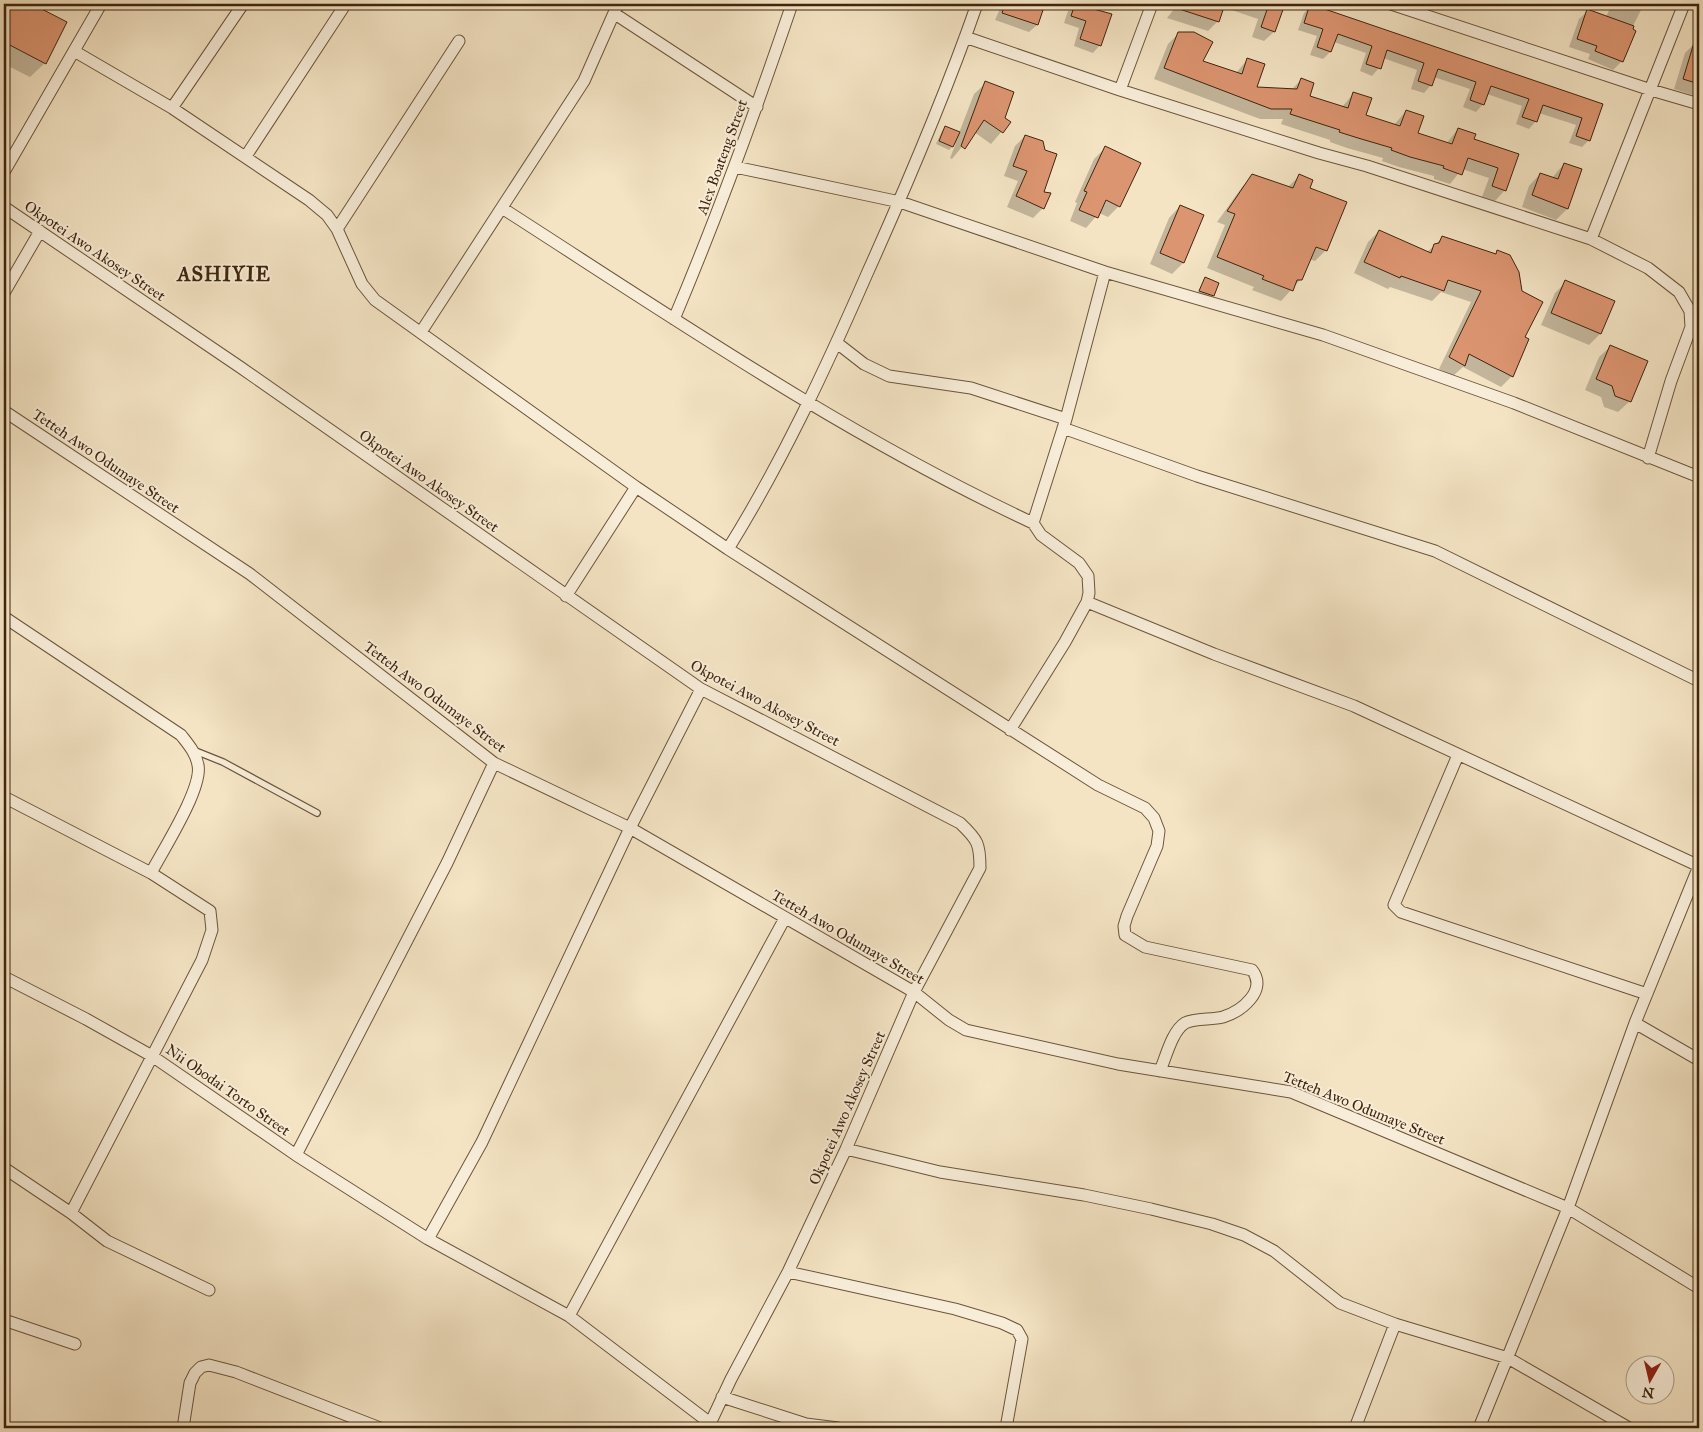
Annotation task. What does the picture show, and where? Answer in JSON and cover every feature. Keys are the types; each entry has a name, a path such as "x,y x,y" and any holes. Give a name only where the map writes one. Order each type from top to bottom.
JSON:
{"street":[{"path":"4,172 101,4"},
{"path":"172,108 243,4"},
{"name":"Alex Boateng Street","path":"674,319 705,248 757,107 792,4"},
{"path":"728,548 759,498 837,343 900,202 966,37 977,4"},
{"path":"1120,90 1152,4"},
{"path":"1391,4 1651,90 1699,104"},
{"path":"1591,239 1684,4"},
{"path":"246,156 343,8"},
{"path":"421,332 584,81 616,9 757,107"},
{"path":"966,37 1120,90 1319,153 1367,166 1591,239 1648,268 1679,292 1690,311 1691,327 1671,381 1648,458"},
{"path":"337,229 459,41"},
{"path":"74,51 172,108 309,200 327,215 337,229 362,284 374,300 636,487 1010,730 1098,785 1145,808 1154,818 1159,831 1157,846 1127,916 1124,926 1126,935 1145,947 1237,966 1252,970 1257,976 1255,992 1247,1004 1223,1016 1186,1023 1178,1029 1160,1071"},
{"path":"735,167 900,202 1105,272 1323,335 1514,403 1699,477"},
{"name":"Okpotei Awo Akosey Street","path":"4,208 240,368 701,689 960,823 973,836 980,847 980,868 914,992 846,1149 788,1272 731,1379 709,1425"},
{"path":"502,208 808,403 934,473 1033,523 1041,535 1079,563 1090,584 1087,602 1010,730"},
{"path":"4,293 40,231"},
{"path":"1033,523 1065,424 1105,272"},
{"path":"837,343 864,364 889,376 971,388 1197,476 1435,551 1699,681"},
{"name":"Tetteh Awo Odumaye Street","path":"4,411 250,574 494,763 630,828 914,992 949,1020 966,1030 1118,1064 1291,1092 1568,1208 1699,1288"},
{"path":"566,596 636,487"},
{"path":"1087,602 1214,654 1354,706 1458,756 1699,866 1635,1023 1568,1208 1479,1428"},
{"path":"4,617 181,735 193,750 198,766 194,793 152,873"},
{"path":"428,1239 482,1142 630,828 701,689"},
{"path":"1458,756 1394,906 1401,912 1647,994"},
{"path":"296,1156 446,863 494,763"},
{"path":"4,797 152,873 210,911 212,930 202,960 71,1213"},
{"path":"569,1316 785,918"},
{"name":"Nii Obodai Torto Street","path":"4,978 86,1019 152,1056 296,1156 428,1239 569,1316 709,1425"},
{"path":"1635,1023 1699,1060"},
{"path":"846,1149 899,1164 1084,1195 1212,1224 1244,1235 1274,1251 1340,1303 1395,1324 1508,1358 1629,1428"},
{"path":"4,1168 71,1213 107,1240 209,1290"},
{"path":"788,1272 955,1309 1002,1323 1018,1330 1022,1339 1006,1428"},
{"path":"4,1320 75,1344"},
{"path":"1356,1428 1395,1324"},
{"path":"183,1428 190,1383 201,1367 209,1366 236,1372 380,1428"},
{"path":"722,1397 806,1424 838,1428"}],"lane":[{"path":"193,750 223,762 317,813"}],"building":[{"path":"4,4 32,4 67,22 46,64 4,42"},
{"path":"1005,4 1023,4 1043,10 1038,25 1002,13"},
{"path":"1075,4 1112,14 1101,46 1080,39 1086,21 1071,16"},
{"path":"1170,4 1225,4 1219,22 1170,6"},
{"path":"1269,4 1285,4 1275,32 1261,27"},
{"path":"1310,4 1603,104 1590,141 1576,136 1582,118 1543,105 1537,122 1522,117 1529,99 1491,86 1484,105 1470,100 1476,82 1438,69 1432,86 1418,81 1424,63 1387,50 1381,69 1366,64 1372,46 1338,34 1331,52 1317,47 1323,29 1304,23"},
{"path":"1587,9 1634,26 1633,29 1636,31 1623,62 1595,51 1597,46 1577,39"},
{"path":"1178,32 1194,32 1213,42 1203,61 1242,74 1247,58 1265,64 1257,87 1297,89 1301,78 1314,83 1310,96 1348,108 1353,92 1372,98 1366,115 1400,126 1406,110 1424,116 1418,133 1452,144 1458,128 1476,134 1474,139 1519,154 1506,191 1492,186 1498,168 1468,158 1462,175 1443,168 1444,166 1410,157 1391,150 1392,148 1339,132 1340,130 1290,114 1292,109 1271,109 1164,68"},
{"path":"1696,36 1699,36 1699,84 1683,79"},
{"path":"985,81 1014,92 1005,118 1011,122 1003,133 984,120 965,149 961,146"},
{"path":"945,126 960,132 953,147 939,141"},
{"path":"1025,135 1043,141 1045,150 1057,154 1044,192 1051,193 1044,209 1016,196 1027,171 1013,166"},
{"path":"1105,146 1141,163 1120,207 1106,200 1098,218 1079,210 1087,192 1084,191"},
{"path":"1564,163 1582,169 1568,209 1532,195 1540,173 1558,179"},
{"path":"1252,174 1293,188 1299,174 1313,180 1310,188 1347,202 1327,251 1316,247 1302,280 1297,280 1293,291 1262,279 1264,276 1217,257 1235,214 1227,211"},
{"path":"1180,205 1204,215 1184,263 1160,253"},
{"path":"1379,230 1431,253 1434,244 1439,243 1442,236 1496,254 1497,250 1510,255 1519,272 1522,291 1543,302 1525,337 1529,339 1513,377 1469,354 1465,366 1449,357 1481,291 1448,280 1444,291 1401,276 1400,278 1364,262"},
{"path":"1205,277 1219,283 1214,296 1199,291"},
{"path":"1565,280 1615,301 1601,334 1551,313"},
{"path":"1610,345 1648,361 1631,402 1615,396 1612,386 1596,379"}],"district":[{"name":"ASHIYIE","path":"224,274"}]}
